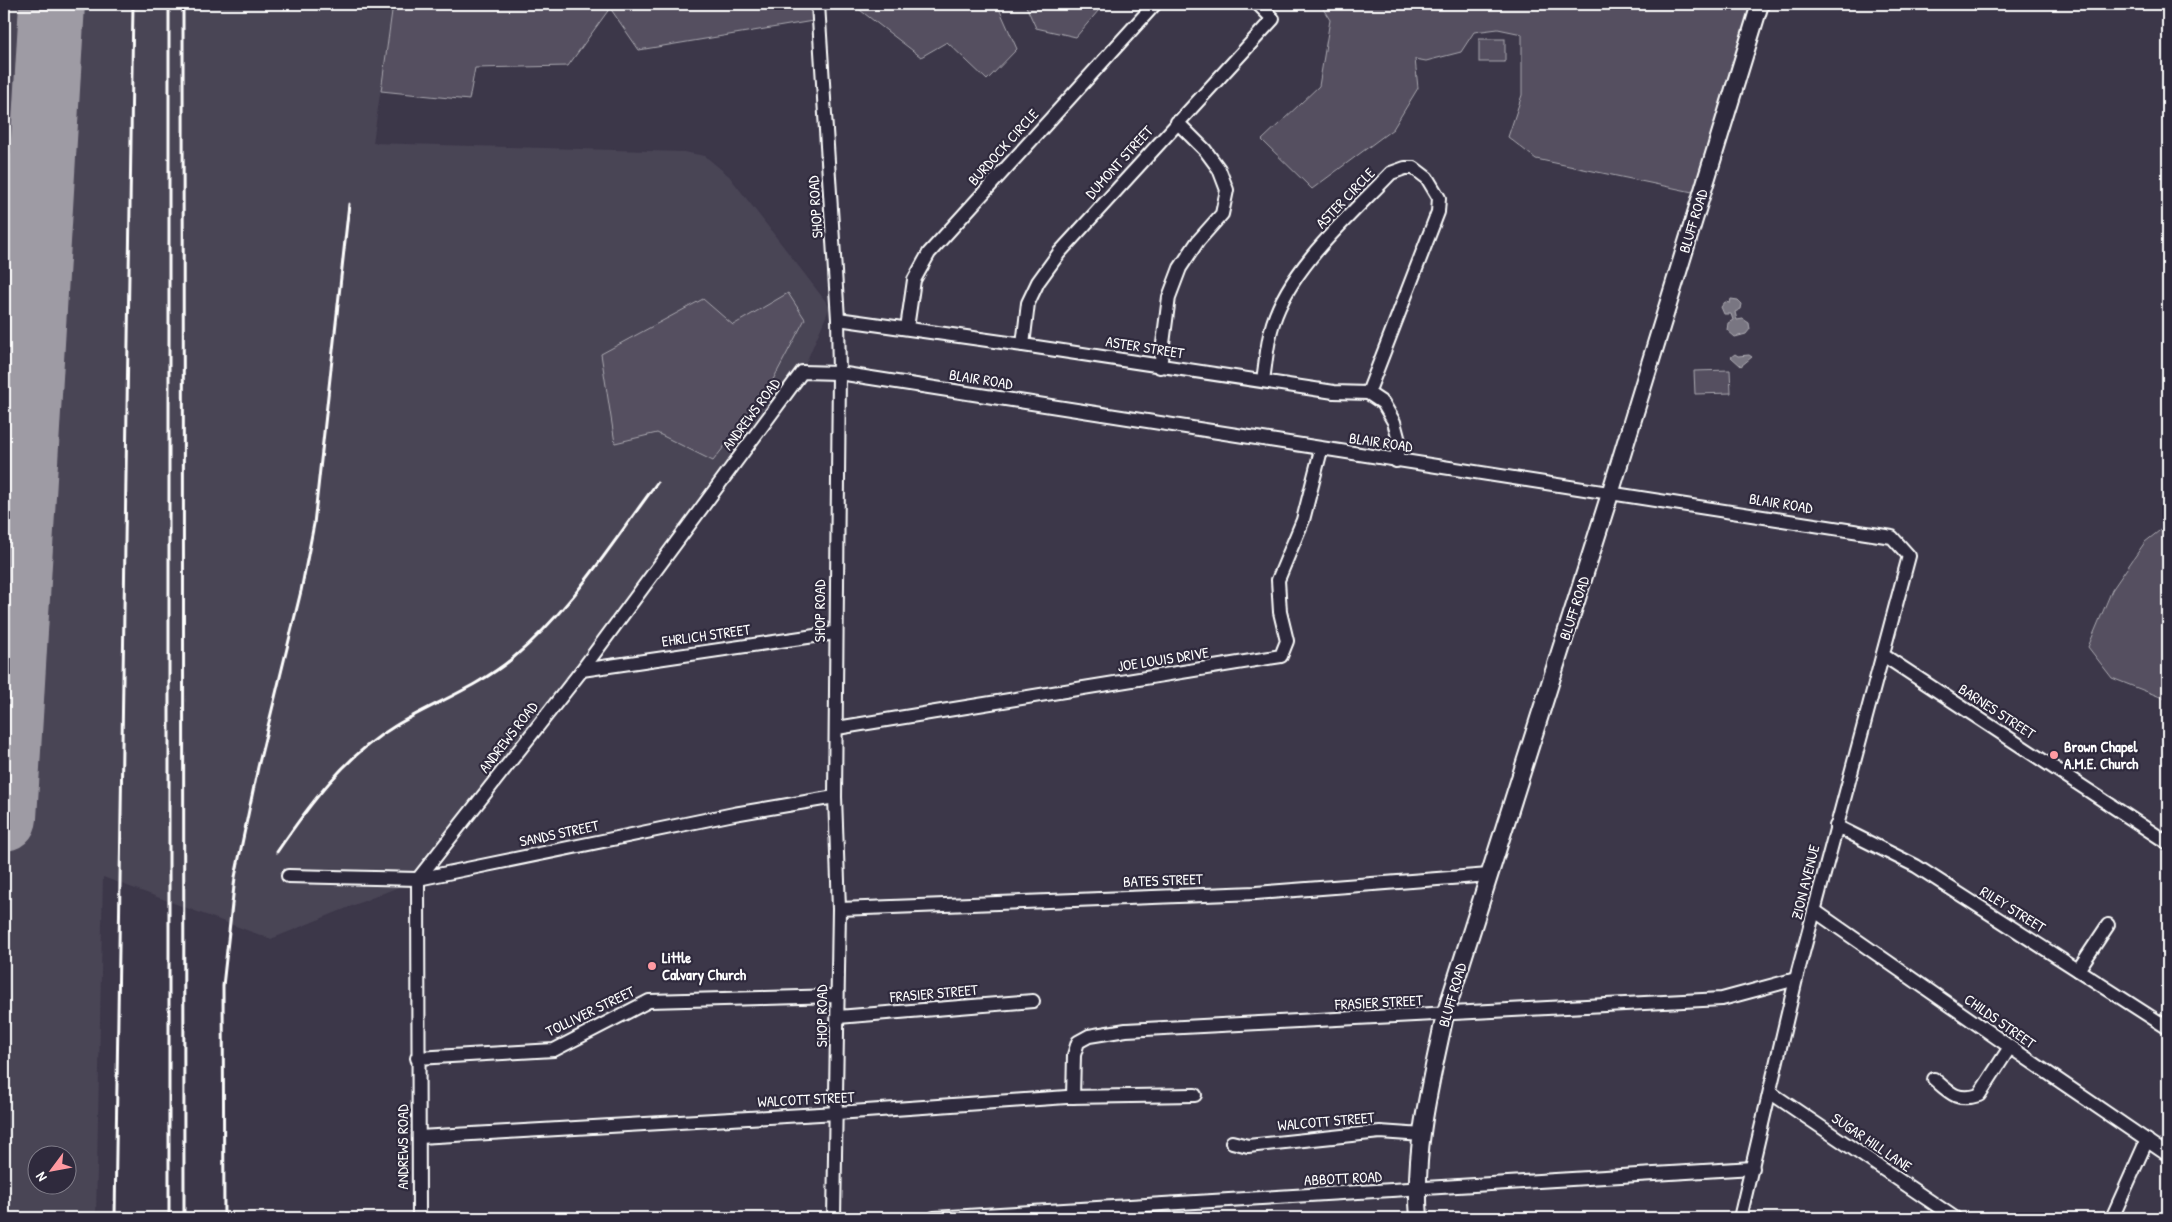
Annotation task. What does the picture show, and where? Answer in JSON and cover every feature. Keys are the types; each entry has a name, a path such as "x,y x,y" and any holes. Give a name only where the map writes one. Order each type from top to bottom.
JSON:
{"main road":[{"name":"BLUFF ROAD","path":"1419,1218 1417,1190 1427,1097 1445,1015 1610,494 1760,4"}],"street":[{"name":"SHOP ROAD","path":"818,4 838,319 839,373 835,633 837,728 835,797 839,908 834,1218"},
{"name":"BURDOCK CIRCLE","path":"907,328 914,280 929,253 1155,4"},
{"name":"DUMONT STREET","path":"1023,345 1028,303 1038,282 1059,253 1273,19 1258,4"},
{"path":"1160,367 1170,296 1180,268 1198,242 1222,214 1227,190 1219,169 1205,150 1177,122"},
{"name":"ASTER CIRCLE","path":"1263,380 1273,324 1285,296 1311,259 1391,173 1405,168 1414,168 1426,178 1439,198 1438,212 1368,393"},
{"name":"ASTER STREET","path":"838,319 1023,345 1160,367 1263,380 1334,392 1368,393"},
{"name":"ANDREWS ROAD","path":"419,1218 417,1058 418,878 582,670 802,372 839,373"},
{"name":"BLAIR ROAD","path":"839,373 1321,450 1892,537 1910,556"},
{"path":"1368,393 1383,403 1394,422 1399,441 1396,461"},
{"name":"JOE LOUIS DRIVE","path":"837,728 1281,656 1287,642 1280,612 1278,580 1302,520 1321,450"},
{"name":"ZION AVENUE","path":"1740,1218 1771,1093 1796,979 1910,556"},
{"name":"EHRLICH STREET","path":"582,670 835,633"},
{"name":"BARNES STREET","path":"1883,654 2168,843"},
{"name":"SANDS STREET","path":"288,876 418,878 734,814 835,797"},
{"name":"RILEY STREET","path":"1836,826 1916,866 2168,1028"},
{"name":"BATES STREET","path":"839,908 1256,893 1489,875"},
{"name":"CHILDS STREET","path":"1815,911 2168,1155"},
{"path":"2078,970 2108,925"},
{"name":"FRASIER STREET","path":"1073,1097 1074,1055 1078,1042 1089,1036 1126,1030 1445,1015 1722,999 1796,979"},
{"name":"TOLLIVER STREET","path":"417,1058 554,1050 649,1001 837,996"},
{"name":"FRASIER STREET","path":"838,1017 1033,1001"},
{"path":"1934,1080 1950,1094 1967,1099 1980,1095 2010,1047"},
{"name":"SUGAR HILL LANE","path":"1771,1093 1955,1218"},
{"name":"WALCOTT STREET","path":"419,1138 837,1114 1073,1097 1195,1095"},
{"name":"WALCOTT STREET","path":"1232,1142 1248,1146 1380,1132 1423,1135"},
{"path":"2112,1218 2147,1140"},
{"name":"ABBOTT ROAD","path":"934,1218 1753,1168"}],"shaded area":[{"path":"4,4 393,4 373,143 684,152 705,156 729,176 830,307 802,372 418,879 271,939 103,877 96,1218 4,1218"},
{"path":"393,4 818,4 819,20 639,50 610,8 568,66 475,68 469,100 381,91"},
{"path":"852,4 997,4 1017,49 987,80 947,42 921,57"},
{"path":"1025,4 1104,4 1076,37 1036,28"},
{"path":"1320,4 1760,4 1702,194 1536,159 1508,137 1522,95 1522,34 1498,29 1474,32 1461,52 1426,61 1415,59 1418,88 1393,129 1312,189 1262,140 1319,86 1330,20"},
{"path":"1479,39 1505,39 1505,62 1479,62"},
{"path":"788,293 805,319 766,393 713,461 657,433 615,443 601,354 703,299 733,325"},
{"path":"1731,299 1738,300 1742,304 1741,309 1735,312 1737,320 1743,319 1749,323 1750,329 1746,334 1735,337 1727,330 1728,323 1733,320 1731,314 1724,314 1721,307 1725,302 1730,303"},
{"path":"1735,354 1752,357 1741,366 1731,357"},
{"path":"1730,370 1731,393 1695,394 1694,371"},
{"path":"2168,524 2168,700 2112,678 2088,647 2112,590 2145,542"}],"taxiway":[{"path":"4,221 39,223"}],"runway":[{"path":"4,818 52,4"}],"railway":[{"path":"115,1218 133,4"},
{"path":"169,4 169,1218"},
{"path":"183,4 184,1218"},
{"path":"224,1218 223,986 235,877 258,767 301,591 314,524 349,204"},
{"path":"277,852 315,799 360,752 395,726 485,678 513,658 534,639 554,619 590,575 657,483"}],"place":[{"name":"Brown Chapel A.M.E. Church","path":"2054,755"},
{"name":"Little Calvary Church","path":"652,966"}]}
